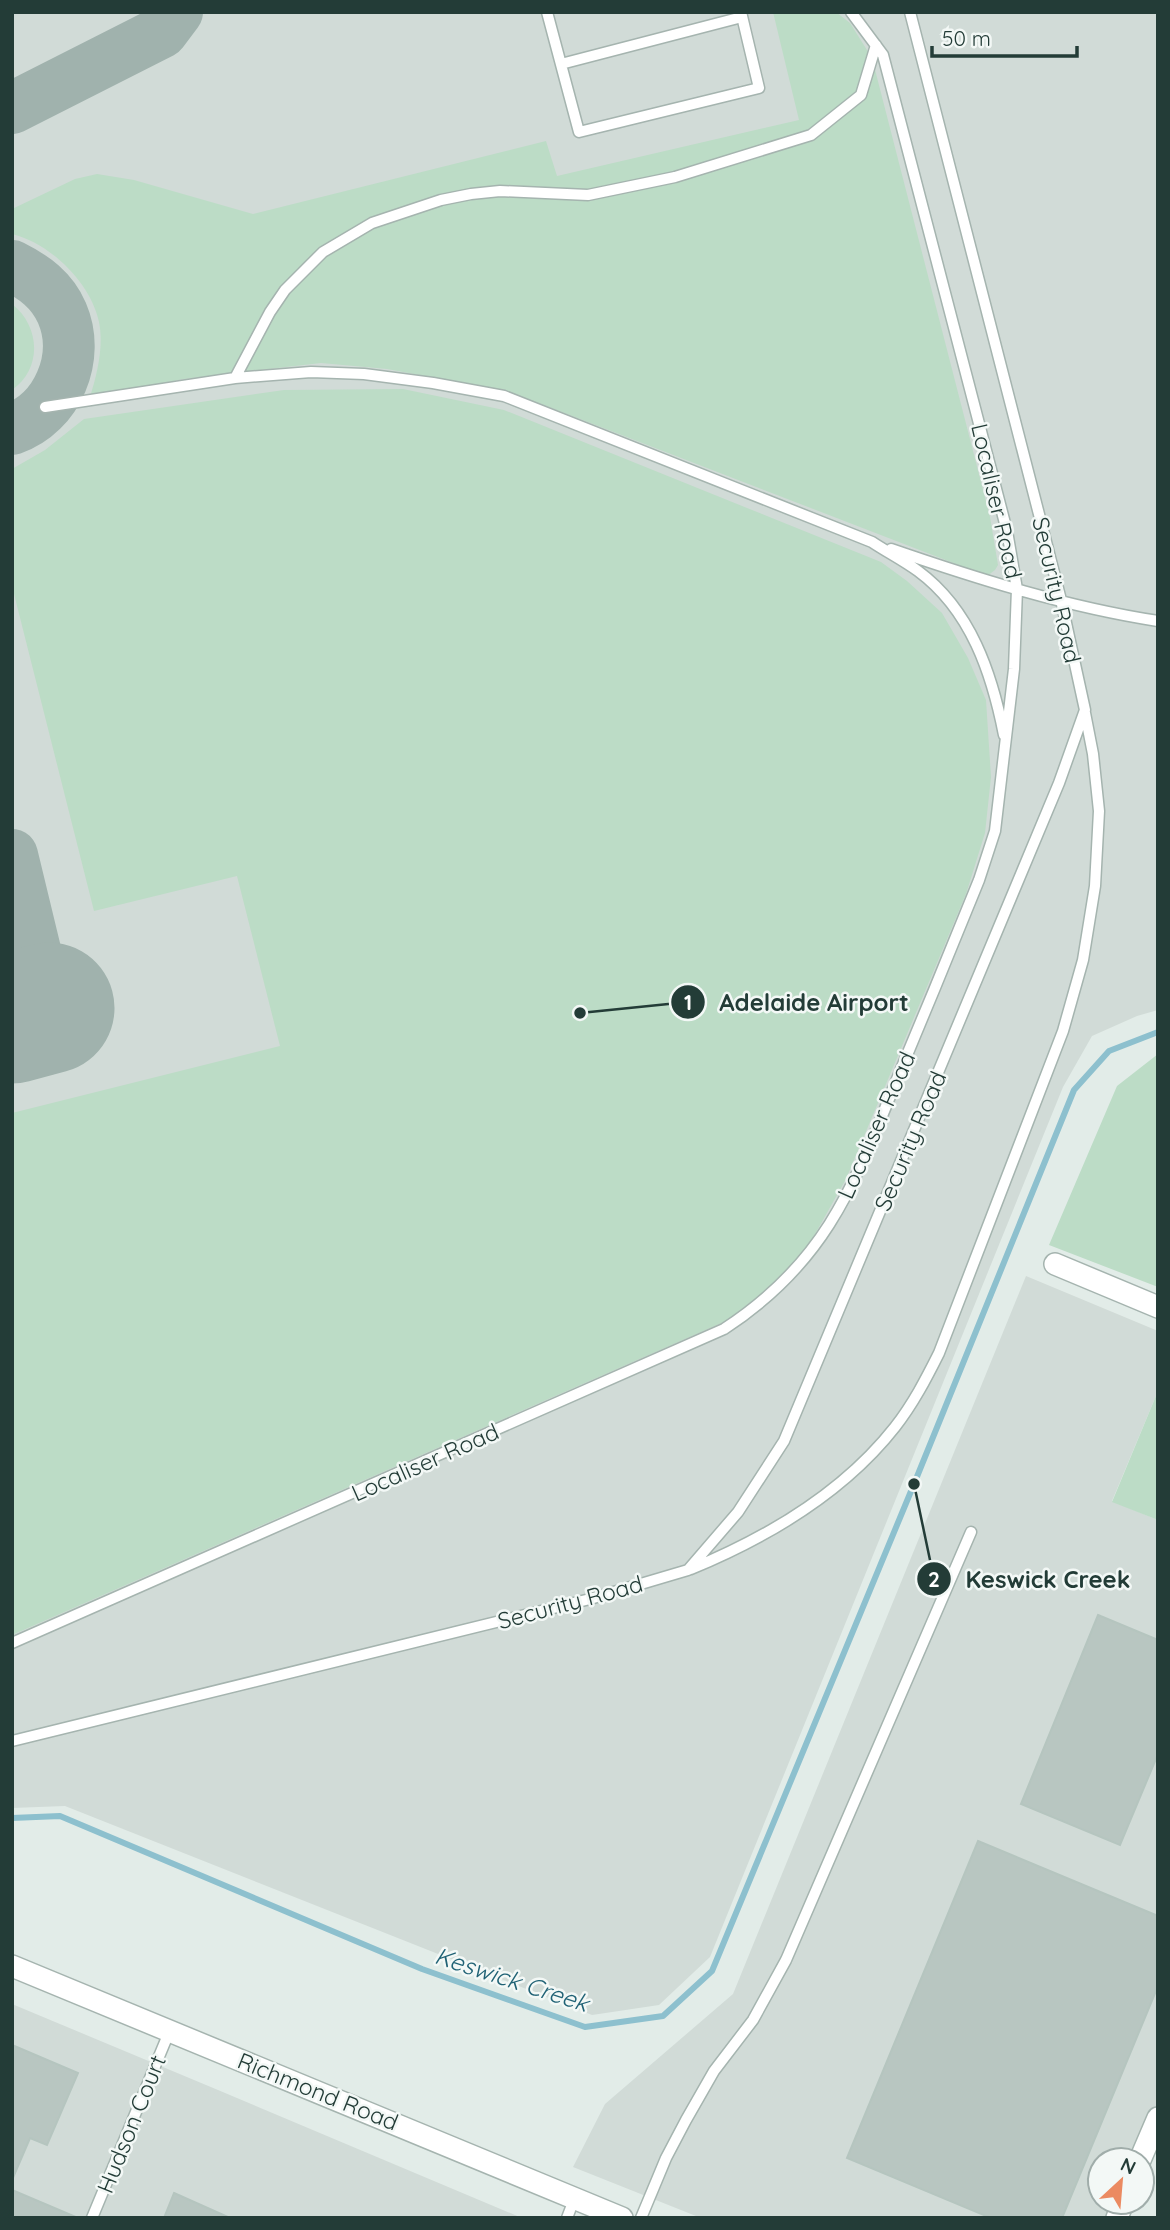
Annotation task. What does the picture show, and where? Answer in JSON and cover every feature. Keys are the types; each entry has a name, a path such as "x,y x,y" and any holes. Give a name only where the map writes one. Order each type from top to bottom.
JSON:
{"street":[{"path":"1055,1264 1158,1307"},
{"name":"Richmond Road","path":"12,1966 622,2218"},
{"path":"1146,2146 1158,2118"}],"lane":[{"path":"547,12 579,132 759,88 741,15 561,64"},
{"name":"Localiser Road","path":"12,1643 724,1329 753,1310 781,1286 810,1254 835,1218 870,1146 979,880 995,831 1014,669 1017,589 1000,504 883,55 851,12"},
{"name":"Security Road","path":"12,1741 590,1599 688,1570 738,1512 764,1475 790,1429 1059,783 1084,710 1061,600 910,12"},
{"path":"235,378 270,312 285,290 323,253 372,223 440,200 471,194 500,191 588,195 676,177 811,135 861,95 876,45"},
{"path":"46,407 235,378 311,372 364,374 505,396 872,542 1017,589 1120,615 1158,621"},
{"path":"872,542 918,571 955,608 988,669 1005,743"},
{"path":"688,1570 736,1550 828,1491 873,1452 895,1427 920,1391 939,1353 1063,1031 1083,960 1095,886 1099,811 1093,754 1084,710"},
{"path":"641,2218 666,2158 686,2120 714,2071 753,2020 786,1960 971,1532"},
{"name":"Hudson Court","path":"92,2218 170,2030"},
{"path":"567,2218 575,2197"}],"shaded area":[{"path":"12,12 1158,12 1158,1010 1137,1016 1092,1036 1063,1087 710,1957 659,2005 592,2015 65,1806 12,1808"},
{"path":"1026,1276 1158,1331 1158,1391 1112,1501 1158,1520 1158,2102 1139,2146 1086,2146 1086,2216 1110,2216 1109,2218 701,2218 573,2167 605,2104 733,1994"},
{"path":"12,2004 218,2090 522,2218 12,2218"}],"green space":[{"path":"773,12 836,12 850,23 872,58 990,517 998,565 987,576 510,392 387,369 321,363 184,379 90,397 101,341 95,307 78,279 67,267 40,246 12,234 12,209 75,179 97,174 134,180 253,214 546,141 557,176 799,120"},
{"path":"12,304 28,324 34,347 29,370 12,390"},
{"path":"403,389 504,410 881,562 907,581 942,613 968,658 986,700 991,777 985,833 966,894 846,1179 810,1243 776,1283 726,1321 12,1635 12,1113 280,1046 237,876 94,911 12,586 12,469 45,450 84,419 284,390"},
{"path":"1158,1054 1158,1287 1049,1245 1117,1086"},
{"path":"1158,1391 1158,1520 1112,1502"}],"building":[{"path":"1098,1615 1158,1640 1158,1754 1120,1845 1021,1804"},
{"path":"978,1841 1158,1916 1158,1986 1092,2146 1086,2146 1086,2160 1062,2218 991,2218 847,2158"},
{"path":"12,2045 78,2073 47,2145 30,2138 12,2180"},
{"path":"12,2190 78,2218 12,2218"},
{"path":"174,2193 230,2218 164,2218"}],"waterway":[{"name":"Keswick Creek","path":"12,1818 60,1816 422,1969 585,2027 663,2016 712,1971 1074,1090 1109,1051 1158,1032"}],"taxiway":[{"path":"12,108 162,32 177,12"},
{"path":"12,266 35,280 53,298 62,313 69,347 67,365 53,397 28,421 12,429"},
{"path":"12,855 49,1008"}],"runway":[{"path":"12,1018 49,1008"}],"place":[{"name":"Adelaide Airport","path":"580,1013"},
{"name":"Keswick Creek","path":"914,1484"}]}
